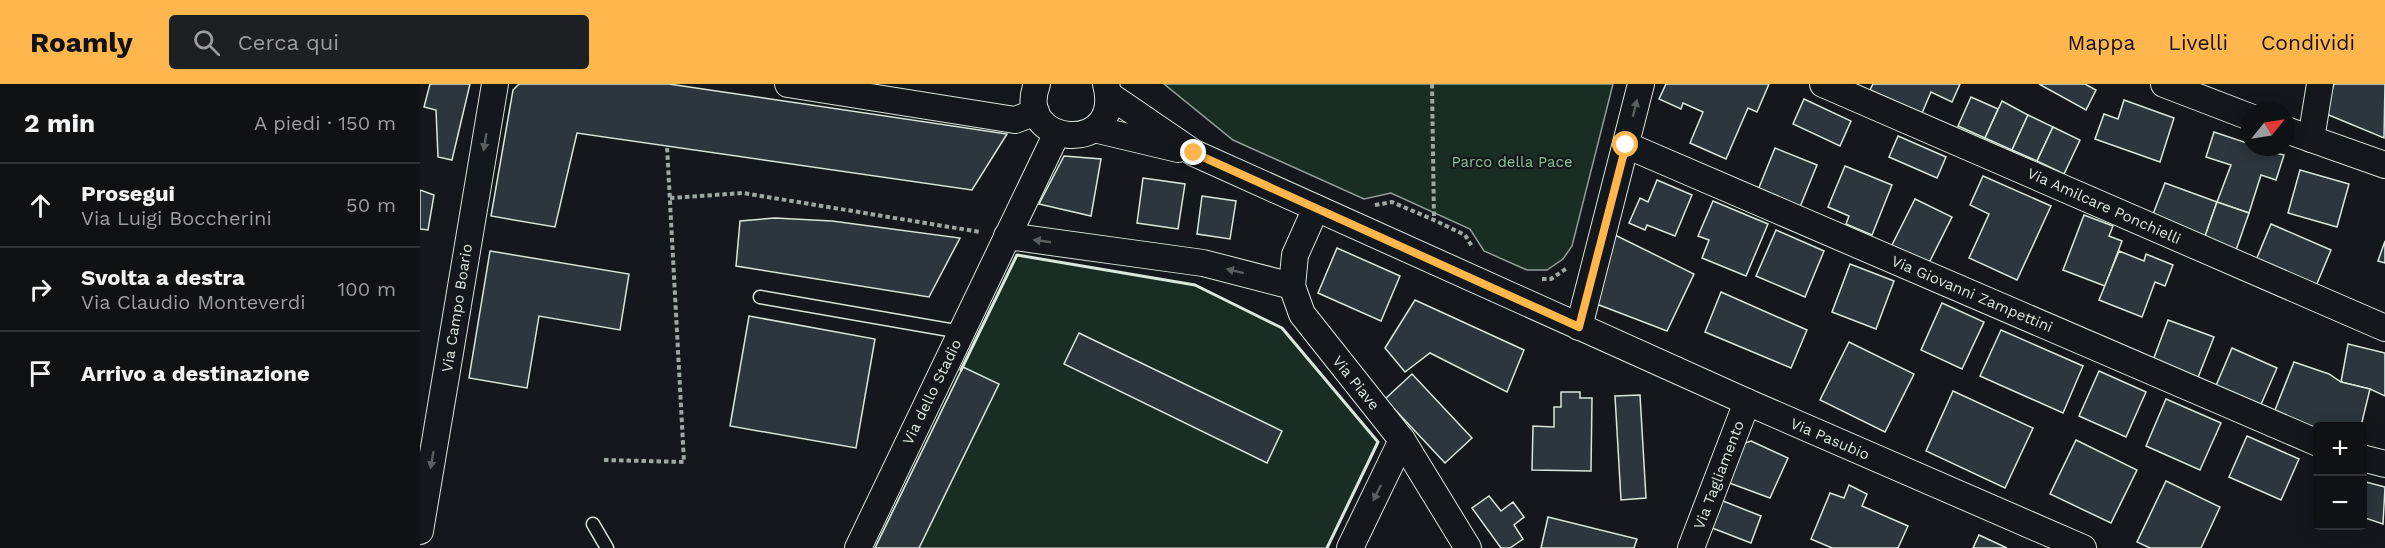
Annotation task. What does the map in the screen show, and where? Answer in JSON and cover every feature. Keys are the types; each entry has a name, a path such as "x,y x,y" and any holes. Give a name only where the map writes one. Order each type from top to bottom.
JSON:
{"street":[{"name":"Via Campo Boario","path":"420,531 495,84"},
{"path":"788,84 1015,120 1036,112"},
{"path":"1037,84 1034,101 1036,112 1048,128 1057,133 1076,136 1094,129 1106,114 1107,89"},
{"path":"1579,327 1641,84"},
{"name":"Via Amilcare Ponchielli","path":"1823,84 2385,328"},
{"path":"2164,84 2241,114"},
{"path":"2311,139 2320,84"},
{"path":"1107,89 1194,153"},
{"path":"1094,129 1194,153"},
{"name":"Via dello Stadio","path":"858,548 1057,133"},
{"path":"2295,133 2385,165"},
{"name":"Via Giovanni Zampettini","path":"1626,145 2313,440"},
{"name":"Via Pasubio","path":"1194,153 1747,402 2082,548"},
{"name":"Via Piave","path":"1316,208 1295,255 1292,286 1302,315 1402,440 1468,548"},
{"path":"1007,236 1203,263 1292,286"},
{"name":"Via Tagliamento","path":"1691,548 1747,402"},
{"path":"1350,548 1402,440"},
{"path":"2367,459 2385,464"}],"lane":[{"path":"760,297 961,332"},
{"path":"593,524 607,548"}],"path":[{"path":"1432,84 1434,220"},
{"path":"604,460 684,462 667,146"},
{"path":"670,198 743,193 1007,236"},
{"path":"1373,206 1392,202 1466,235 1478,258"},
{"path":"1534,279 1551,279 1570,266"}],"green space":[{"name":"Parco della Pace","path":"1164,84 1613,84 1572,246 1563,259 1547,270 1527,270 1484,251 1470,229 1391,193 1364,199 1233,140"},
{"path":"1017,255 1195,285 1282,328 1378,442 1327,548 875,548"}],"building":[{"path":"430,84 470,84 452,160 438,157 436,110 424,107"},
{"path":"519,84 669,84 1007,134 972,190 577,133 555,227 491,216 513,90"},
{"path":"1666,84 1769,84 1757,112 1748,108 1726,159 1690,143 1703,112 1683,103 1681,109 1659,99"},
{"path":"1873,84 1960,84 1952,102 1931,92 1922,113 1870,90"},
{"path":"2039,84 2085,84 2096,90 2086,110"},
{"path":"2334,84 2385,84 2384,138 2324,113"},
{"path":"1971,97 1998,109 1985,138 1958,126"},
{"path":"1804,99 1851,121 1840,146 1793,124"},
{"path":"2124,100 2174,118 2160,162 2095,139 2104,114 2118,119"},
{"path":"2002,101 2028,115 2012,150 1985,138"},
{"path":"2028,115 2053,127 2037,161 2012,150"},
{"path":"2053,127 2080,140 2064,174 2037,161"},
{"path":"2214,132 2241,141 2241,156 2284,156 2276,180 2261,175 2249,213 2217,202 2231,165 2206,157"},
{"path":"1898,136 1946,157 1937,178 1889,157"},
{"path":"1775,148 1817,165 1800,207 1758,190"},
{"path":"1064,156 1101,159 1091,216 1039,204"},
{"path":"1845,166 1892,185 1872,235 1846,224 1849,216 1828,207"},
{"path":"2300,170 2349,184 2337,227 2288,213"},
{"path":"1983,176 2051,206 2017,280 1969,258 1989,214 1970,205"},
{"path":"1143,178 1185,184 1178,229 1137,223"},
{"path":"1657,180 1692,195 1675,236 1647,225 1645,230 1629,223 1640,198 1648,202"},
{"path":"2165,183 2217,202 2203,242 2150,222"},
{"path":"420,190 434,195 428,230 420,229"},
{"path":"1202,196 1236,201 1230,239 1197,234"},
{"path":"1915,199 1952,217 1928,265 1891,247"},
{"path":"1713,201 1768,224 1746,276 1702,258 1709,240 1698,236"},
{"path":"2217,202 2249,213 2235,253 2203,242"},
{"path":"2084,215 2113,226 2109,236 2122,241 2105,286 2063,270"},
{"path":"775,218 832,221 960,238 929,297 736,266 740,221"},
{"path":"2271,224 2331,250 2316,286 2256,260"},
{"path":"1776,230 1824,251 1805,297 1756,276"},
{"path":"1613,234 1694,274 1667,331 1594,303"},
{"path":"2385,241 2385,263 2378,261"},
{"path":"1337,248 1400,276 1381,321 1318,293"},
{"path":"490,251 629,274 620,330 539,316 527,388 469,378"},
{"path":"2119,251 2144,261 2146,254 2173,265 2165,286 2155,282 2142,317 2099,300"},
{"path":"1850,264 1894,281 1876,329 1832,312"},
{"path":"1721,292 1807,330 1791,368 1705,332"},
{"path":"1415,300 1524,350 1507,392 1430,353 1405,372 1385,348"},
{"path":"1942,303 1984,322 1962,369 1921,350"},
{"path":"749,316 875,339 856,448 730,426"},
{"path":"2168,320 2214,337 2197,380 2152,363"},
{"path":"2001,330 2083,366 2063,413 1980,376"},
{"path":"1079,333 1282,431 1267,463 1064,364"},
{"path":"1849,342 1914,374 1885,432 1820,400"},
{"path":"2348,344 2385,353 2385,396 2370,389 2341,382"},
{"path":"2232,348 2277,368 2259,409 2215,388"},
{"path":"2294,362 2329,374 2341,382 2370,389 2362,422 2313,422 2313,429 2275,410"},
{"path":"963,367 999,384 919,548 875,548"},
{"path":"2099,371 2146,392 2126,437 2079,416"},
{"path":"1412,374 1472,438 1445,463 1385,399"},
{"path":"1953,391 2033,428 2005,488 1926,451"},
{"path":"1561,392 1580,392 1580,398 1592,398 1591,471 1532,470 1533,426 1554,427 1554,407 1561,407"},
{"path":"1640,395 1646,498 1621,500 1615,396"},
{"path":"2166,399 2221,423 2200,470 2146,446"},
{"path":"2247,436 2299,459 2281,500 2229,477"},
{"path":"2076,440 2137,470 2111,523 2050,494"},
{"path":"1751,441 1788,458 1770,498 1724,481 1736,446"},
{"path":"2166,481 2220,507 2201,548 2150,548 2137,542"},
{"path":"2367,482 2385,487 2383,524 2367,519"},
{"path":"1849,485 1867,494 1862,506 1908,526 1898,548 1832,548 1811,539 1830,493 1844,498"},
{"path":"1489,496 1501,511 1513,502 1524,517 1514,525 1523,539 1510,548 1501,548 1472,508"},
{"path":"1718,499 1761,516 1751,543 1707,526"},
{"path":"1548,517 1637,539 1634,548 1541,548"},
{"path":"1979,535 2007,548 1973,548"}],"wall":[{"path":"961,370 1017,255 1195,285 1282,328 1378,442 1327,548"}],"route":[{"path":"1194,153 1579,327 1626,145"}]}
